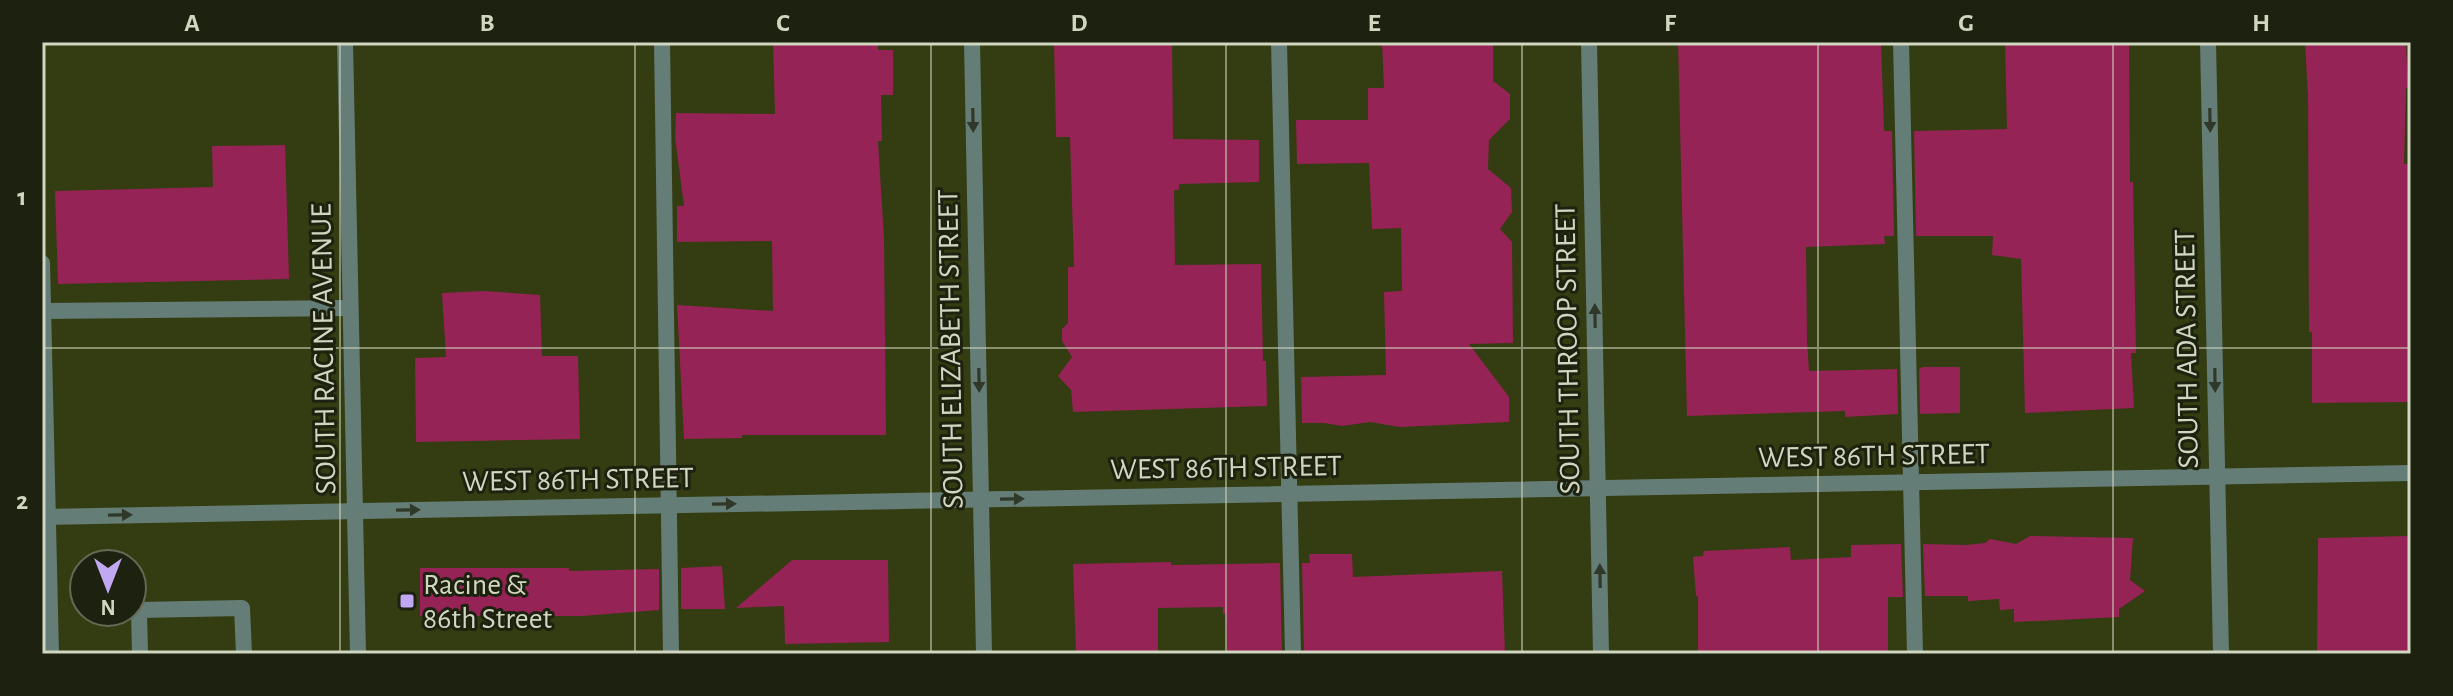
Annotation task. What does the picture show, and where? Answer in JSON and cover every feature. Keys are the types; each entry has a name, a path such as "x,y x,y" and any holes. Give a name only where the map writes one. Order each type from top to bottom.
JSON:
{"street":[{"name":"SOUTH RACINE AVENUE","path":"345,42 358,654"},
{"path":"662,42 671,654"},
{"name":"SOUTH ELIZABETH STREET","path":"972,42 984,654"},
{"path":"1279,42 1293,654"},
{"name":"SOUTH THROOP STREET","path":"1589,42 1601,654"},
{"path":"1901,42 1915,654"},
{"name":"SOUTH ADA STREET","path":"2208,42 2221,654"},
{"path":"42,263 45,517 51,654"},
{"path":"43,311 350,308"},
{"name":"WEST 86TH STREET","path":"45,517 2411,473"},
{"path":"140,654 139,610 242,608 244,654"}],"building":[{"path":"773,42 878,42 878,50 893,50 893,95 881,95 882,141 878,141 884,239 886,435 742,435 742,438 684,439 677,305 773,311 772,241 677,242 677,206 684,206 675,137 676,113 775,114"},
{"path":"1054,42 1172,42 1173,139 1259,140 1259,182 1179,184 1179,190 1174,190 1175,265 1261,264 1267,406 1073,412 1071,390 1058,376 1072,357 1062,341 1062,329 1068,323 1068,267 1074,267 1070,137 1056,137"},
{"path":"1382,42 1493,42 1493,81 1510,94 1510,119 1489,140 1488,169 1511,188 1512,212 1500,229 1512,242 1513,343 1469,344 1509,397 1509,422 1400,427 1370,422 1342,426 1302,423 1301,377 1386,375 1384,292 1402,291 1401,228 1372,229 1369,163 1297,164 1296,120 1368,120 1368,88 1384,88"},
{"path":"1678,42 1881,42 1884,131 1892,131 1894,236 1884,236 1885,244 1806,247 1807,340 1809,371 1897,369 1898,414 1845,417 1845,411 1687,416"},
{"path":"2005,42 2129,42 2136,353 2131,353 2134,408 2025,413 2021,259 1992,255 1993,236 1916,236 1914,131 2007,129"},
{"path":"2305,42 2406,42 2408,88 2404,164 2408,164 2411,402 2312,403"},
{"path":"285,145 289,279 58,284 55,191 213,187 212,146"},
{"path":"484,291 540,295 542,356 578,356 580,439 416,442 415,358 446,357 442,293"},
{"path":"1960,367 1960,413 1920,414 1919,369"},
{"path":"2030,536 2133,538 2130,580 2145,591 2119,609 2119,617 2014,622 2014,609 2000,610 1999,599 1968,601 1968,596 1925,596 1923,544 1966,545 1985,543 1990,539 2016,544"},
{"path":"2411,536 2411,654 2317,654 2318,538"},
{"path":"1901,544 1903,597 1888,597 1888,654 1698,654 1698,596 1693,557 1703,556 1704,551 1790,547 1791,560 1851,557 1851,545"},
{"path":"1309,554 1352,554 1353,577 1502,571 1505,654 1304,654 1302,563 1310,563"},
{"path":"792,560 888,560 889,642 785,644 784,606 736,608"},
{"path":"1171,562 1171,565 1280,563 1282,654 1227,654 1226,613 1223,614 1223,607 1158,608 1158,654 1076,654 1073,564"},
{"path":"722,566 725,609 681,609 681,568"},
{"path":"420,568 659,569 659,610 582,616 420,616"}],"place":[{"name":"Racine & 86th Street","path":"407,601"}]}
